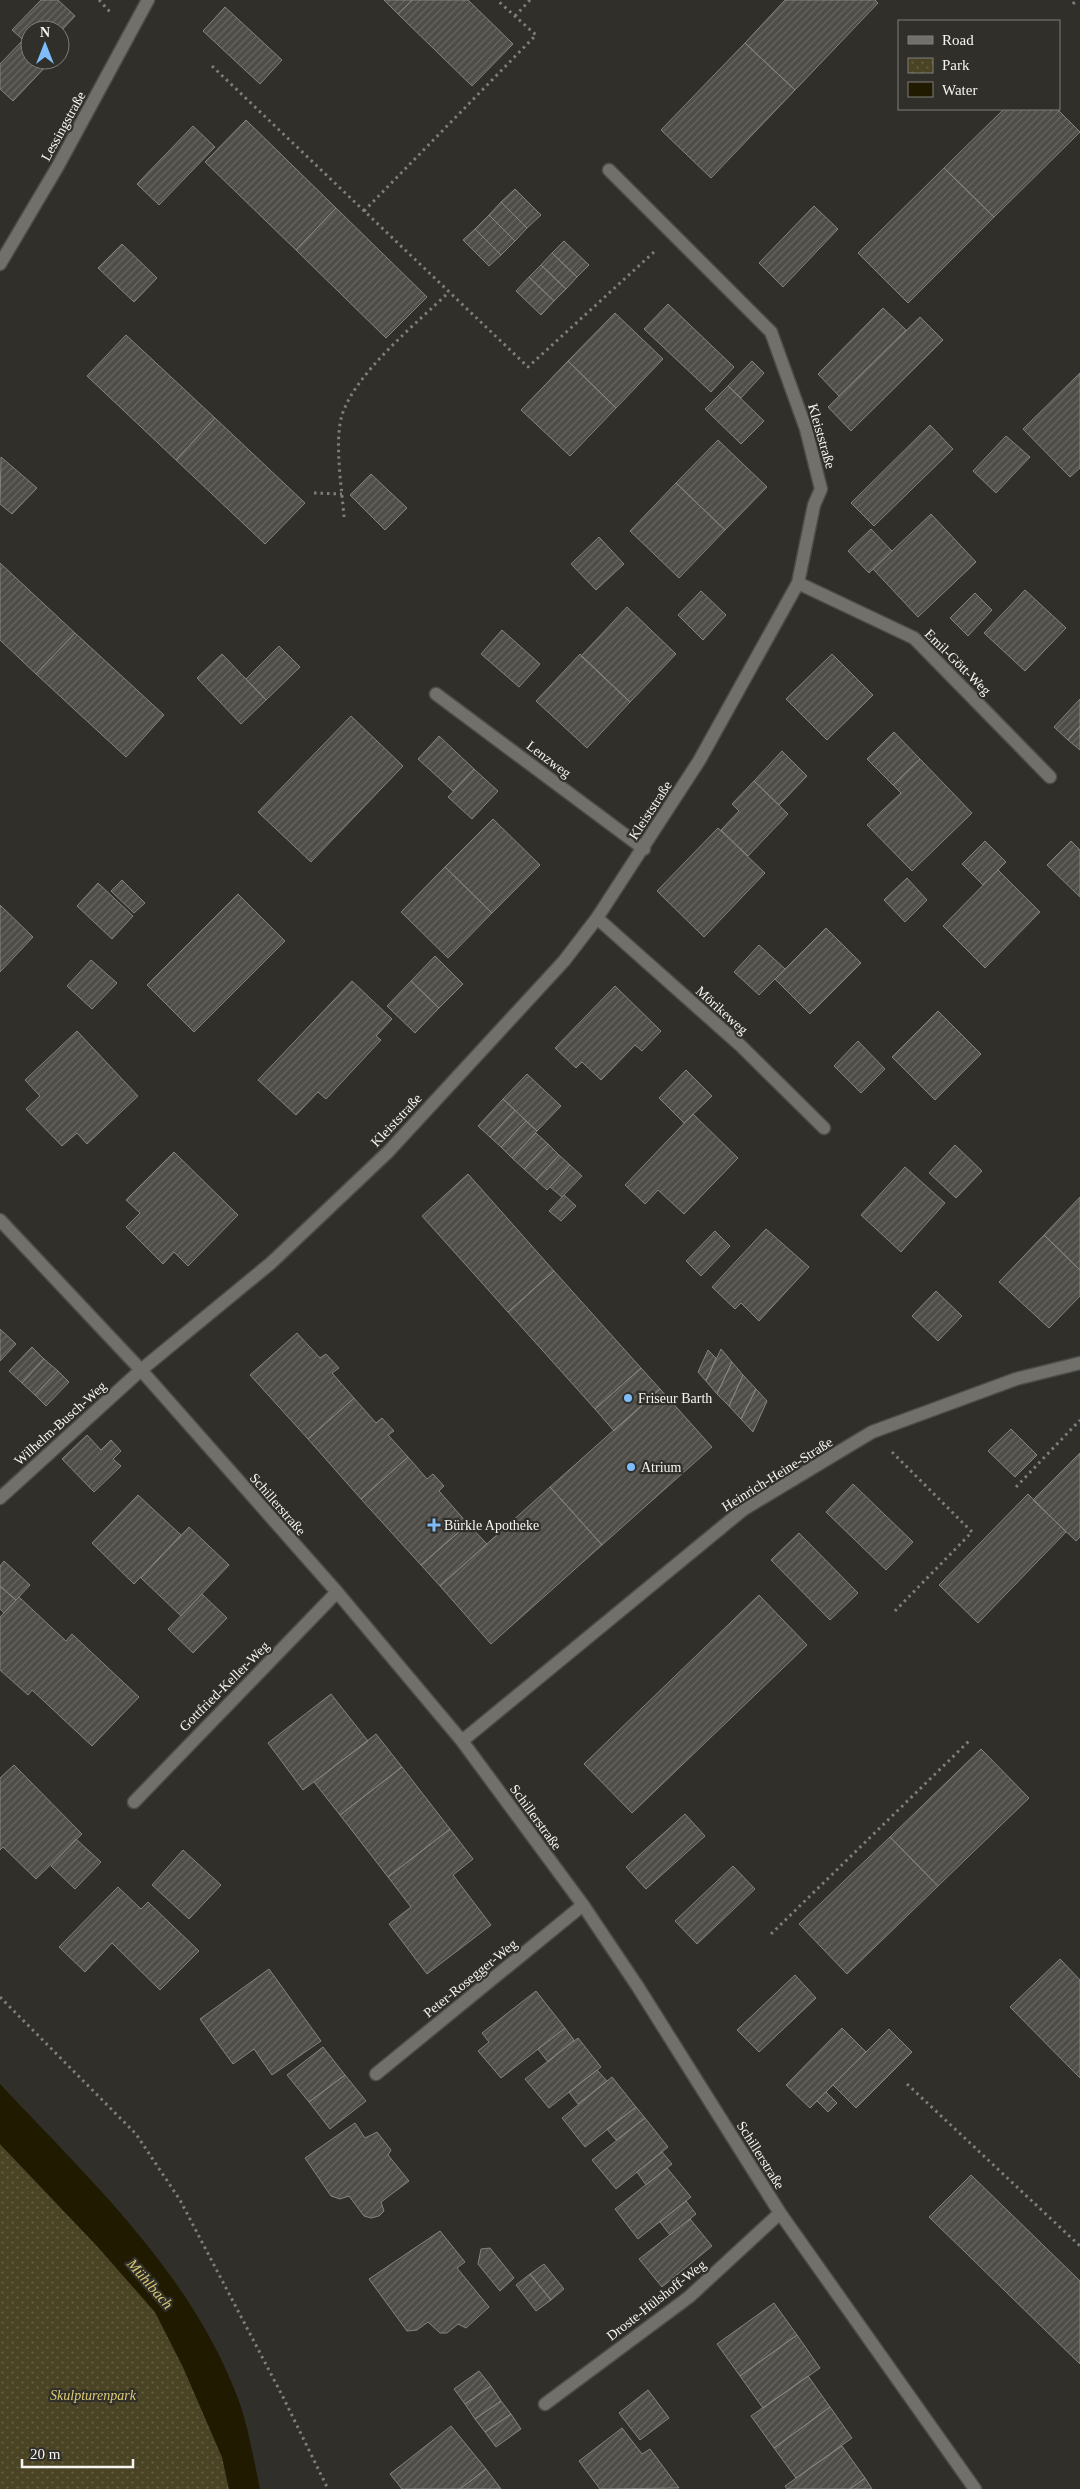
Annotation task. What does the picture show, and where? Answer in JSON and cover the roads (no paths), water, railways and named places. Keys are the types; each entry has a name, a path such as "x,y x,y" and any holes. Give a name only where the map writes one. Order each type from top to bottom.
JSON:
{"street":[{"name":"Lessingstraße","path":"0,264 58,166 148,0"},
{"name":"Kleiststraße","path":"141,1370 271,1263 388,1152 564,961 597,918 644,849 699,761 798,583 814,504 821,489 806,429 771,332 608,170"},
{"name":"Emil-Gött-Weg","path":"798,583 914,638 1050,777"},
{"name":"Lenzweg","path":"436,694 644,849"},
{"name":"Mörikeweg","path":"597,918 740,1046 824,1128"},
{"name":"Schillerstraße","path":"0,1220 141,1370 337,1592 462,1741 583,1905 638,1987 780,2213 975,2489"},
{"name":"Heinrich-Heine-Straße","path":"462,1741 744,1509 872,1432 1016,1380 1080,1363"},
{"name":"Wilhelm-Busch-Weg","path":"0,1498 141,1370"},
{"name":"Gottfried-Keller-Weg","path":"134,1802 337,1592"},
{"name":"Peter-Rosegger-Weg","path":"376,2074 583,1905"},
{"name":"Droste-Hülshoff-Weg","path":"545,2404 688,2298 780,2213"}],"water":[{"name":"Mühlbach","path":"0,2084 104,2194 137,2232 168,2272 196,2314 220,2357 240,2404 249,2435 260,2489 229,2489 222,2457 183,2367 155,2312 97,2246 0,2144"}],"place":[{"name":"Friseur Barth","path":"628,1398"},
{"name":"Atrium","path":"631,1467"},
{"name":"Bürkle Apotheke","path":"434,1525"}],"park label":[{"name":"Skulpturenpark","path":"93,2395"}]}
